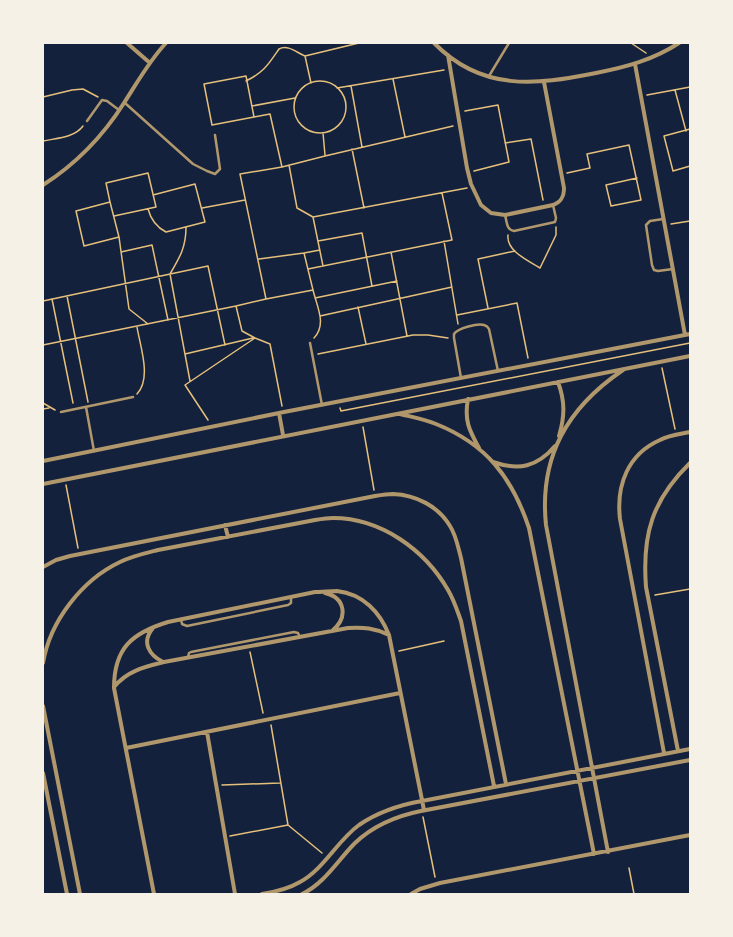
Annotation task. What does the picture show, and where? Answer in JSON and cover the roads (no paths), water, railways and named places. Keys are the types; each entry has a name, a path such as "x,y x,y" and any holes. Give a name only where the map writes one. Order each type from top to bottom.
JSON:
{"street":[{"path":"127,43 150,63"},
{"path":"43,185 62,172 99,137 150,63 166,43"},
{"path":"434,43 448,55 474,71 507,81 544,82 636,64 652,58 679,43"},
{"path":"448,55 459,124 472,187 477,199 485,209 491,213 505,215 544,207 557,204 563,197 564,188 544,82"},
{"path":"43,461 281,413 688,335 673,269 636,64"},
{"path":"43,484 284,435 690,356"},
{"path":"493,461 504,466 516,467 528,465 549,453 574,414 585,401 602,385 625,368"},
{"path":"558,382 562,392 564,415 547,475 544,507 546,525 608,852"},
{"path":"468,399 466,409 468,428 480,449"},
{"path":"281,413 284,435"},
{"path":"398,413 434,423 466,439 493,461 506,476 516,493 529,528 594,854"},
{"path":"664,754 619,505 620,491 630,466 638,455 661,439 690,432"},
{"path":"678,751 648,596 644,566 649,528 656,510 665,492 676,476 690,463"},
{"path":"43,567 56,560 79,554 375,496 392,494 409,496 425,502 439,512 450,526 457,542 506,784"},
{"path":"43,663 49,642 64,612 76,596 89,582 120,561 138,555 228,536 315,520 334,518 352,520 377,527 404,542 419,554 439,576 448,589 461,621 494,786"},
{"path":"225,525 228,536"},
{"path":"154,894 114,688 114,674 117,662 123,650 142,631 154,626 181,619 315,592 336,591 351,594 364,601 375,610 389,635 423,810"},
{"path":"315,592 333,595 340,601 343,609 342,618 338,626 332,631"},
{"path":"154,626 147,639 148,646 150,653 164,662"},
{"path":"114,688 119,681 132,672 140,668 164,662 360,627 379,630 389,635"},
{"path":"126,748 400,693"},
{"path":"43,706 80,894"},
{"path":"207,732 235,894"},
{"path":"262,894 279,891 301,882 311,875 347,836 359,826 372,817 402,805 690,749"},
{"path":"302,894 317,884 366,833 391,819 423,810 690,760"},
{"path":"43,774 67,894"},
{"path":"411,894 420,889 437,884 690,835"}],"lane":[{"path":"489,76 509,43"},
{"path":"87,121 100,102 104,100 119,110"},
{"path":"124,102 192,164 215,174 220,169 215,136"},
{"path":"505,215 510,231 527,229 556,221 553,205"},
{"path":"664,219 650,221 646,225 652,265 656,271 673,269"},
{"path":"461,378 454,338 454,334 459,329 483,325 488,327 498,371"},
{"path":"310,343 322,405"},
{"path":"61,412 134,397"},
{"path":"86,407 94,451"},
{"path":"181,619 182,624 186,626 203,623 288,605 292,602 291,597"},
{"path":"188,658 188,655 191,652 294,632 298,633 300,637"}]}
